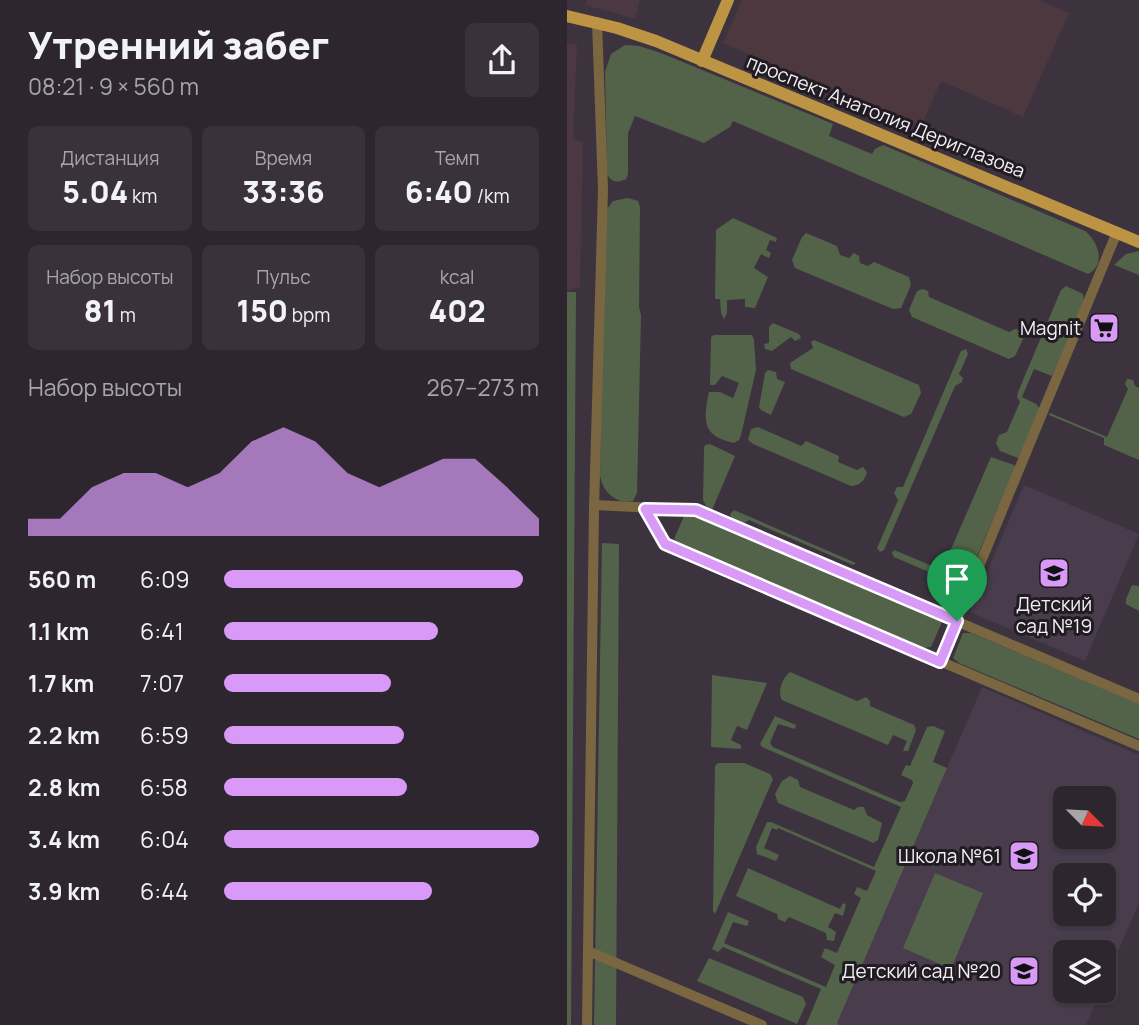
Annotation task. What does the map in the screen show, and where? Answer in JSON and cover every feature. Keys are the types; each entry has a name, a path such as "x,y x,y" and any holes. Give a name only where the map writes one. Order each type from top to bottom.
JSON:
{"main road":[{"path":"702,61 728,0"},
{"name":"проспект Анатолия Дериглазова","path":"567,16 617,28 702,61 1138,239"}],"street":[{"path":"587,1025 594,505 603,190 597,22"},
{"path":"940,662 1117,232"},
{"path":"594,505 696,510 1139,699"},
{"path":"645,509 665,544 1139,746"},
{"path":"588,951 762,1025"}],"shaded area":[{"path":"587,0 640,0 635,19 585,5"},
{"path":"742,0 1039,0 1069,13 1023,117 941,81 921,127 723,43"},
{"path":"567,43 577,45 573,138 583,142 580,287 567,291"},
{"name":"Детский сад №19","path":"1024,485 1139,534 1085,661 970,612"},
{"name":"Школа №61","path":"982,687 1139,755 1139,903 1116,956 1116,940 1053,940 1053,1003 1096,1003 1086,1025 836,1024"}],"green space":[{"path":"625,45 661,53 833,124 829,136 872,154 883,145 1085,231 1097,247 1097,265 1088,274 733,121 730,127 704,143 635,116 628,133 628,174 626,179 613,181 607,174 605,72 611,54"},
{"path":"628,198 638,201 640,207 641,315 637,493 633,501 627,502 611,496 600,475 605,212 613,201"},
{"path":"733,218 777,238 776,242 770,240 766,250 771,253 769,258 761,254 754,268 768,277 755,308 745,307 745,299 727,300 724,319 720,299 715,299 716,230"},
{"path":"806,233 837,246 840,255 849,258 854,253 859,256 860,263 868,266 874,262 909,277 911,285 901,308 893,309 795,268 792,260"},
{"path":"1139,251 1139,275 1114,265 1126,254"},
{"path":"1066,286 1083,294 1084,302 1052,376 1034,369 1022,397 1040,409 1018,458 1000,451 996,443 999,435 1007,432 1020,402 1018,392 1061,290"},
{"path":"917,291 928,291 929,297 1009,332 1021,330 1024,337 1015,356 1009,359 912,317 909,310"},
{"path":"567,292 576,292 571,1025 567,1025"},
{"path":"773,323 799,334 801,338 795,341 791,337 772,351 765,349 764,344 769,343 769,327"},
{"path":"752,335 754,340 756,370 741,435 734,443 716,436 707,426 709,392 720,392 733,398 739,383 722,376 715,385 710,385 711,337"},
{"path":"814,340 919,385 921,393 911,414 904,417 791,369 790,363 813,348 811,342"},
{"path":"966,349 968,354 959,374 963,378 962,382 955,386 884,550 880,552 877,548 898,500 894,493 897,487 903,487 961,351"},
{"path":"768,370 776,372 777,379 785,382 771,415 759,407 765,373"},
{"path":"1127,379 1133,380 1139,388 1139,460 1104,445 1104,438 1049,415 1050,413 1107,437 1128,389 1125,384"},
{"path":"758,427 801,446 806,441 839,456 838,462 857,470 863,467 867,472 865,478 859,484 851,486 753,444 748,440 751,429"},
{"path":"710,444 735,456 712,510 703,500 704,448"},
{"path":"991,457 1014,465 1015,468 973,566 967,564 949,607 940,610 952,582 894,557 892,553 894,550 942,570"},
{"path":"734,510 856,563 853,565 749,520 741,525 732,521 730,514"},
{"path":"685,514 692,514 940,620 942,622 931,647 923,648 679,544 674,539"},
{"path":"602,543 619,544 616,1025 594,1025"},
{"path":"1132,585 1139,586 1139,611 1126,604"},
{"path":"963,633 971,633 1139,704 1139,739 959,663 953,658"},
{"path":"790,672 857,701 866,697 870,706 914,725 916,730 908,751 903,751 907,741 893,735 888,745 782,700 781,684"},
{"path":"712,675 767,683 747,730 737,726 731,740 741,745 741,749 711,747"},
{"path":"775,716 796,725 795,729 778,724 770,743 773,747 900,802 905,801 913,783 901,775 906,765 910,766 927,727 933,726 945,731 933,762 947,768 837,1023 839,1025 806,1025 821,989 723,947 718,952 712,949 728,912 749,921 747,926 733,922 724,943 826,987 835,965 821,957 825,948 837,953 861,898 854,894 857,887 867,891 876,871 778,828 772,828 764,848 779,855 776,861 757,854 756,847 767,822 771,822 874,867 901,807 762,747 760,744"},
{"path":"718,763 744,763 770,774 773,779 715,914 715,766"},
{"path":"790,776 798,780 800,787 854,810 864,807 867,815 882,823 878,840 873,843 778,803 775,794 782,781"},
{"path":"748,868 840,909 843,903 846,905 843,916 835,913 828,927 836,932 834,941 827,940 826,933 789,917 785,922 778,919 777,914 736,896"},
{"path":"935,873 983,893 951,969 903,948"},
{"path":"709,958 803,997 806,1004 797,1024 697,981"}],"place":[{"name":"Magnit","path":"1104,328"},
{"name":"Детский сад №19","path":"1054,573"},
{"name":"Школа №61","path":"1024,856"},
{"name":"Детский сад №20","path":"1024,971"}],"route":[{"path":"645,509 696,510 957,621 940,662 665,544 645,509"}]}
